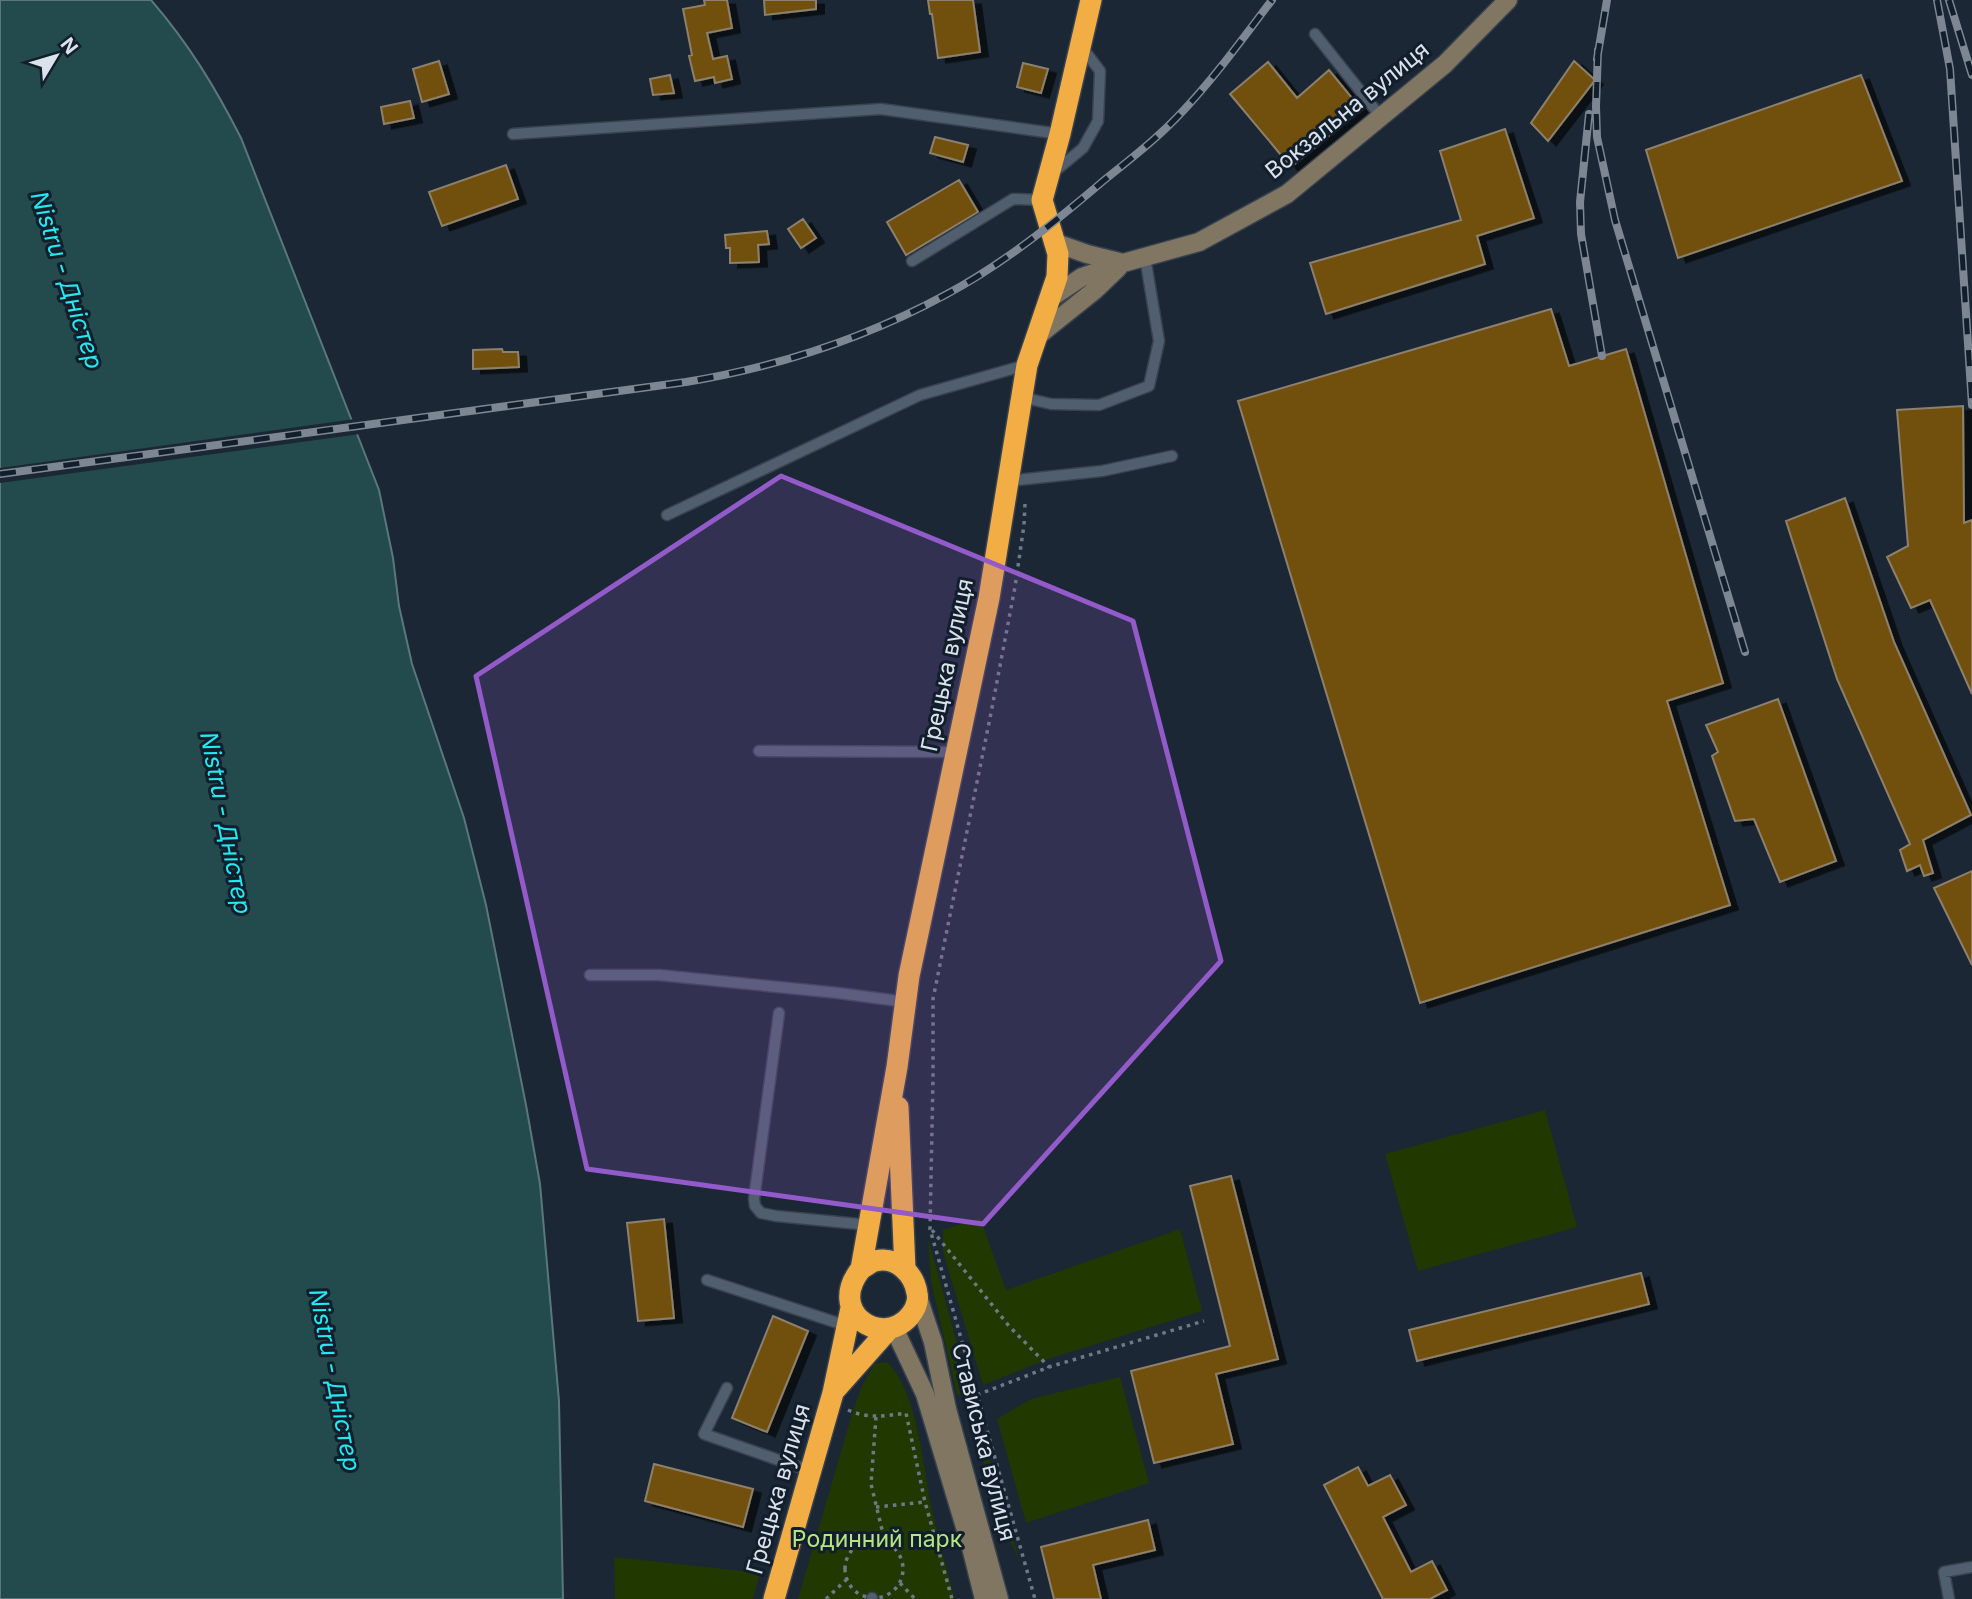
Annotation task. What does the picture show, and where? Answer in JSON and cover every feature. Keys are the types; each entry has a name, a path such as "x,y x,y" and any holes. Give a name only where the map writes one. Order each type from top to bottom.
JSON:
{"highway":[{"path":"1053,243 1042,200 1091,0"},
{"name":"Грецька вулиця","path":"861,1269 897,1067 912,963 989,598 1017,480 1021,397 1027,365 1057,277 1058,254 1053,243"},
{"name":"Грецька вулиця","path":"897,1067 905,1269"},
{"path":"875,1261 889,1261 905,1269 914,1280 918,1297 914,1311 905,1321 891,1328 877,1328 849,1317 852,1280 861,1269 875,1261"},
{"name":"Грецька вулиця","path":"774,1599 832,1397 849,1317"},
{"name":"Грецька вулиця","path":"832,1397 891,1328"}],"main road":[{"name":"Вокзальна вулиця","path":"1049,299 1082,277 1199,242 1287,194 1445,64 1508,0"},
{"name":"Вокзальна вулиця","path":"1053,243 1123,263"},
{"name":"Вокзальна вулиця","path":"1035,338 1095,290 1123,263"},
{"name":"Стависька вулиця","path":"918,1297 933,1342 947,1409 999,1599"},
{"name":"Стависька вулиця","path":"891,1328 925,1394 984,1599"}],"lane":[{"path":"1315,34 1381,117"},
{"path":"1048,177 1083,148 1098,121 1100,71 1081,46"},
{"path":"513,134 881,109 1060,134"},
{"path":"912,261 1013,200 1042,200"},
{"path":"1021,397 1051,404 1099,405 1149,386 1159,341 1144,257"},
{"path":"667,514 920,396 1027,365"},
{"path":"1017,480 1102,471 1172,456"},
{"path":"759,751 956,752"},
{"path":"590,975 659,975 906,1002"},
{"path":"779,1013 755,1206 761,1213 776,1216 869,1225"},
{"path":"707,1280 849,1317"},
{"path":"727,1388 704,1434 810,1471"},
{"path":"1949,1599 1944,1572 1972,1567"}],"path":[{"path":"1017,480 1024,525 1015,587 933,999 930,1229 1035,1599"},
{"path":"930,1229 1009,1326 1048,1367"},
{"path":"977,1395 1048,1367 1204,1321"},
{"path":"832,1397 860,1415 876,1417 906,1413 925,1502 952,1599"},
{"path":"876,1417 871,1484 885,1542"},
{"path":"876,1507 925,1502"},
{"path":"869,1540 885,1542 892,1546 902,1559 904,1567 900,1583 888,1594 872,1598 857,1592 847,1579 846,1562 854,1548 869,1540"},
{"path":"826,1599 847,1579"},
{"path":"900,1583 915,1599"}],"highlighted area":[{"path":"781,476 1133,621 1221,961 983,1224 587,1169 476,676"}],"green space":[{"path":"1545,1110 1577,1227 1418,1271 1385,1154"},
{"path":"980,1218 1006,1290 1180,1229 1202,1311 1048,1359 983,1385 943,1252 943,1230"},
{"path":"928,1238 970,1390 957,1395 931,1281"},
{"name":"Родинний парк","path":"887,1362 897,1375 912,1409 931,1505 955,1599 798,1599 861,1388 874,1364"},
{"path":"1120,1377 1149,1483 1026,1523 997,1419 1031,1399"},
{"path":"977,1417 1019,1559 999,1519 978,1441"},
{"path":"614,1557 760,1573 753,1599 615,1599"}],"water":[{"name":"Nistru - Дністер","path":"0,0 151,0 165,16 201,66 241,138 379,490 412,664 464,818 486,905 540,1184 559,1401 563,1599 0,1599"}],"pier":[{"path":"355,419 360,434 0,483 0,468"}],"building":[{"path":"704,0 727,0 732,28 707,33 713,59 727,56 732,79 715,83 714,77 695,81 683,9 705,5"},
{"path":"764,0 816,0 816,9 765,15"},
{"path":"928,0 973,0 980,52 938,58"},
{"path":"439,61 449,94 422,102 413,69"},
{"path":"1574,61 1595,80 1548,141 1531,123"},
{"path":"1268,62 1297,98 1329,70 1361,109 1291,167 1230,94"},
{"path":"1023,63 1048,69 1041,93 1017,87"},
{"path":"670,75 674,93 653,95 650,79"},
{"path":"1861,75 1902,181 1678,258 1646,150"},
{"path":"410,101 414,118 384,124 381,107"},
{"path":"1505,129 1534,218 1477,236 1485,264 1326,314 1310,263 1461,220 1440,151"},
{"path":"935,137 968,145 963,162 930,153"},
{"path":"506,165 518,199 442,226 429,192"},
{"path":"959,180 978,212 906,255 887,222"},
{"path":"803,219 816,238 801,248 788,229"},
{"path":"767,231 769,244 758,245 759,262 730,263 730,248 726,248 725,235"},
{"path":"1551,309 1569,366 1626,349 1723,683 1667,701 1730,905 1420,1003 1238,401"},
{"path":"502,349 503,352 518,352 519,367 473,369 473,350"},
{"path":"1963,406 1964,523 1972,520 1972,694 1930,600 1911,608 1887,557 1908,546 1897,410"},
{"path":"1845,498 1894,642 1971,815 1923,840 1933,873 1924,876 1920,865 1907,871 1900,850 1910,844 1837,679 1786,521"},
{"path":"1778,699 1836,861 1780,882 1754,819 1735,821 1712,756 1718,752 1706,725"},
{"path":"1972,871 1972,965 1934,888"},
{"path":"1231,1176 1278,1359 1216,1374 1233,1444 1154,1463 1131,1371 1230,1346 1190,1186"},
{"path":"664,1219 674,1318 638,1321 627,1223"},
{"path":"1641,1273 1649,1304 1417,1361 1409,1330"},
{"path":"773,1316 808,1331 767,1432 732,1418"},
{"path":"654,1464 753,1489 743,1527 645,1501"},
{"path":"1358,1467 1368,1486 1390,1475 1406,1505 1383,1517 1411,1572 1432,1561 1447,1590 1430,1599 1383,1599 1324,1485"},
{"path":"1148,1520 1155,1550 1093,1565 1101,1599 1054,1599 1041,1547"}],"railway":[{"path":"0,474 686,382 754,368 853,337 916,310 968,282 1028,242 1065,213 1173,122 1272,0"},
{"path":"1597,59 1607,0"},
{"path":"1937,0 1950,69 1972,405"},
{"path":"1949,0 1972,75"},
{"path":"1598,50 1597,137 1615,220 1745,652"},
{"path":"1589,114 1580,202 1581,234 1602,356"}]}
